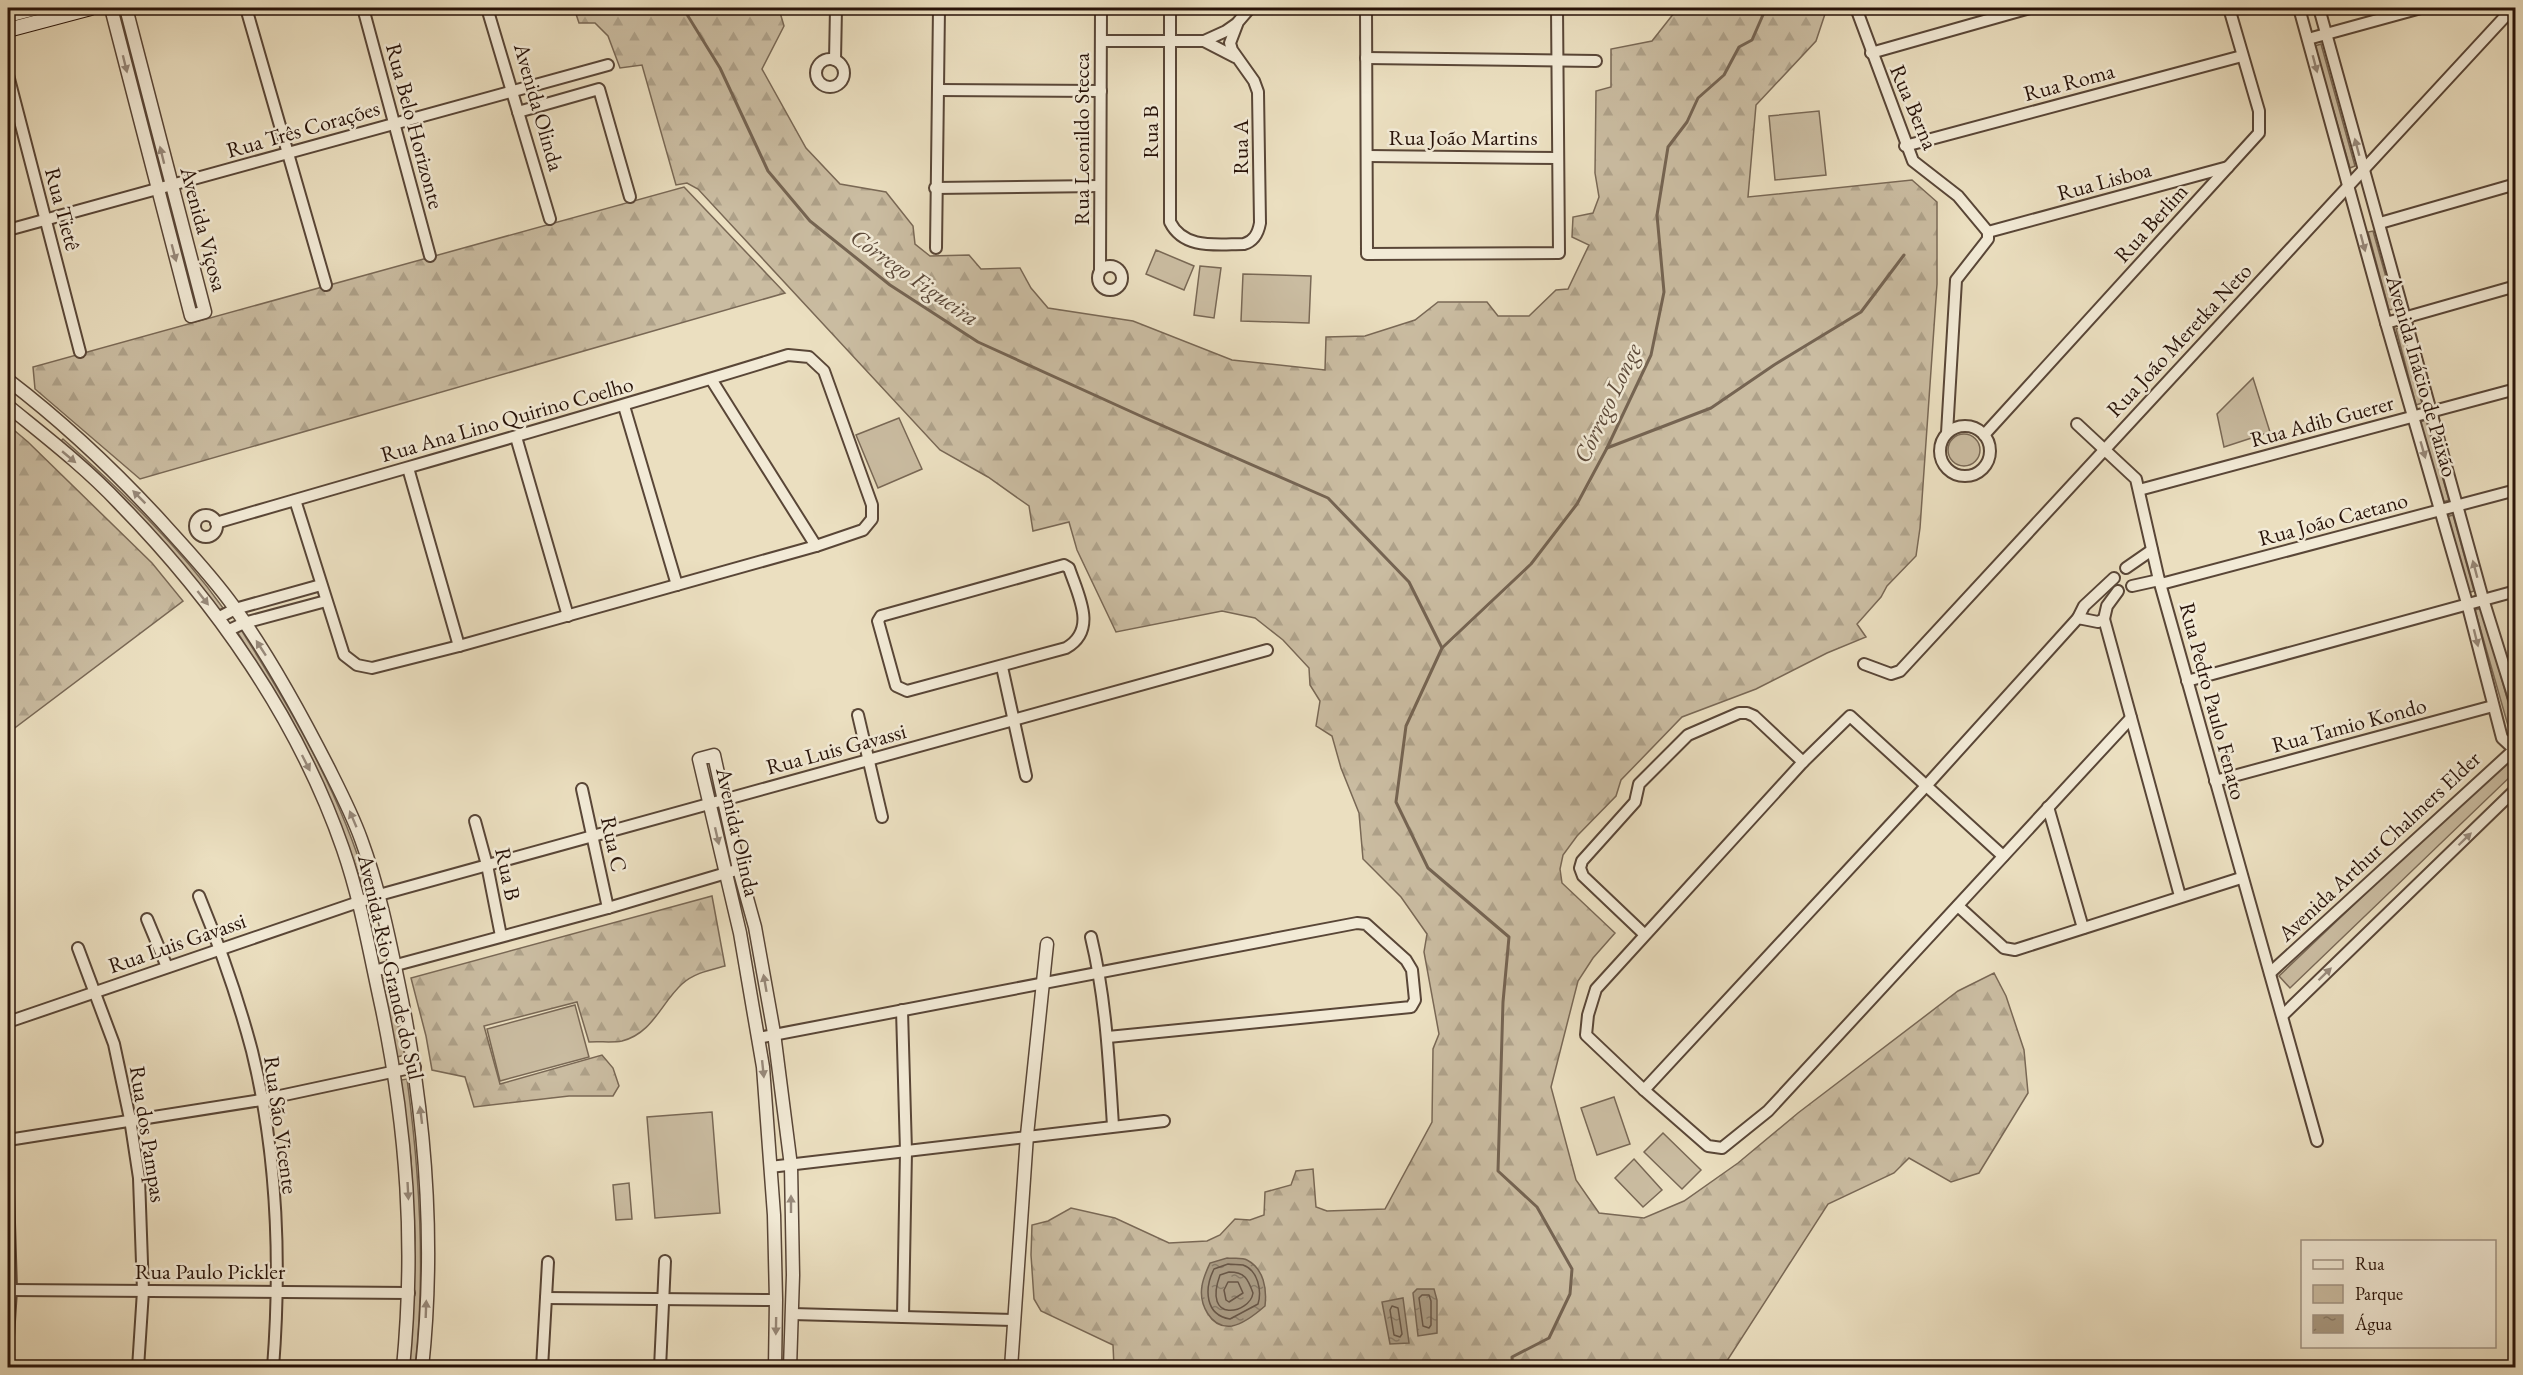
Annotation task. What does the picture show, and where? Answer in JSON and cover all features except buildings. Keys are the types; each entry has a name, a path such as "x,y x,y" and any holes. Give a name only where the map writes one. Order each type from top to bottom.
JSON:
{"main road":[{"path":"8,15 35,8"},
{"path":"8,30 91,8"}],"street":[{"name":"Avenida Viçosa","path":"111,8 191,316 205,312 170,186 126,8"},
{"path":"246,8 290,153 326,285"},
{"name":"Rua Belo Horizonte","path":"363,8 430,256"},
{"name":"Avenida Olinda","path":"488,8 550,219"},
{"path":"835,60 836,8"},
{"path":"936,248 939,8"},
{"name":"Rua Leonildo Stecca","path":"1101,8 1100,251 1106,268"},
{"name":"Rua B","path":"1170,8 1169,216 1178,233 1195,243"},
{"path":"1101,41 1204,40 1226,31 1238,22 1250,8"},
{"path":"1366,8 1367,254 1559,253 1557,8"},
{"name":"Rua Berna","path":"1856,8 1912,161 1958,196 1988,232"},
{"path":"1871,53 2031,8"},
{"name":"Rua Berlim","path":"1984,435 2259,133 2261,123 2259,111 2229,8"},
{"name":"Avenida Inácio de Paixão","path":"2299,8 2386,323 2468,603 2502,738 2515,749"},
{"name":"Avenida Inácio de Paixão","path":"2319,8 2483,599 2516,705"},
{"path":"2308,39 2421,8"},
{"name":"Rua João Meretka Neto","path":"1864,664 1891,674 1900,671 2513,8"},
{"name":"Rua A","path":"1195,243 1244,244 1251,242 1258,231 1258,92 1254,81 1230,43 1238,22"},
{"path":"1204,40 1238,59"},
{"name":"Rua Roma","path":"1905,146 2242,56"},
{"path":"1366,58 1596,61"},
{"name":"Rua Três Corações","path":"8,230 608,65"},
{"name":"Rua Tietê","path":"8,75 80,352"},
{"path":"518,112 599,89 630,197"},
{"path":"938,90 1101,91"},
{"name":"Rua João Martins","path":"1368,156 1557,158"},
{"name":"Rua Lisboa","path":"1988,232 2229,167"},
{"path":"2380,223 2516,184"},
{"path":"935,188 1100,186"},
{"path":"1947,433 1956,280 1988,239 1988,232"},
{"path":"2386,323 2516,286"},
{"name":"Rua Ana Lino Quirino Coelho","path":"216,523 624,406 788,355 809,357 824,371 872,506 872,519 863,530 816,546"},
{"path":"295,500 344,655 357,665 372,668 459,646 816,546 711,379"},
{"name":"Avenida Rio Grande do Sul","path":"8,380 63,425 146,504 207,573 235,609 288,690 336,783 362,840 379,894 395,966 415,1067 425,1144 428,1192 426,1335 422,1368"},
{"name":"Rua Adib Guerer","path":"2139,490 2516,388"},
{"name":"Avenida Rio Grande do Sul","path":"8,406 119,502 192,585 218,618 266,689 330,814 359,901 394,1070 407,1179 409,1293 404,1368"},
{"path":"624,406 677,585"},
{"name":"Rua Pedro Paulo Fenato","path":"2077,424 2136,479 2160,582 2187,681 2317,1140"},
{"path":"49,440 63,425"},
{"path":"1966,426 1973,427 1984,435 1989,443 1988,460 1976,473 1968,476 1951,472 1940,458 1942,440 1947,433 1966,426"},
{"path":"516,437 568,616"},
{"path":"408,468 459,646"},
{"name":"Rua João Caetano","path":"2132,586 2160,582 2516,490"},
{"path":"2126,568 2152,550"},
{"path":"1057,566 1070,568 1084,616 1082,635 1066,648 1002,667 902,691 896,686 878,621 881,616 1057,566"},
{"path":"1644,1090 1926,786 2078,618 2084,606 2109,582 2115,594 2107,606 2104,619 2180,896"},
{"path":"218,618 235,609 321,585"},
{"path":"2187,681 2516,591"},
{"path":"227,631 244,623 326,600"},
{"path":"2078,618 2098,622 2104,619"},
{"name":"Rua Luis Gavassi","path":"8,1022 379,894 1267,650"},
{"path":"1002,667 1026,776"},
{"name":"Rua Tamio Kondo","path":"2215,781 2493,706"},
{"path":"1644,934 1583,876 1580,868 1582,861 1635,802 1639,784 1688,735 1739,713 1754,716 1803,762"},
{"path":"858,715 882,817"},
{"path":"2003,856 1850,717 1803,762 1596,989 1588,1015 1586,1035 1708,1146 1722,1148 1768,1111 2131,718"},
{"name":"Avenida Arthur Chalmers Elder","path":"2270,973 2515,749"},
{"name":"Avenida Olinda","path":"775,1368 774,1242 763,1067 742,943 699,759 714,754 739,869 755,927 774,1033 791,1166 790,1368"},
{"name":"Rua C","path":"582,789 608,908"},
{"path":"2283,1015 2516,789"},
{"path":"2048,807 2083,928"},
{"name":"Rua B","path":"475,821 488,865 501,936"},
{"path":"374,971 608,908 739,869"},
{"path":"1958,906 2004,948 2015,950 2241,878"},
{"name":"Rua São Vicente","path":"199,896 220,948 252,1054 261,1100 272,1187 275,1291 273,1368"},
{"path":"147,919 167,967"},
{"path":"758,1038 774,1033 1358,923 1366,924 1406,960 1412,970 1415,1000 1412,1007 1108,1037"},
{"path":"1091,937 1100,973 1108,1037 1113,1126"},
{"path":"1011,1368 1027,1136 1047,944"},
{"name":"Rua dos Pampas","path":"78,948 114,1044 130,1119 139,1178 143,1291 138,1368"},
{"path":"902,1010 906,1151 903,1317"},
{"path":"8,1140 261,1100 415,1067"},
{"path":"770,1167 1164,1121"},
{"path":"8,1189 11,1290 8,1337"},
{"path":"774,1242 792,1241"},
{"path":"660,1368 665,1261"},
{"path":"542,1368 548,1262"},
{"name":"Rua Paulo Pickler","path":"11,1290 409,1293"},
{"path":"546,1298 776,1300"},
{"path":"792,1314 1013,1320"}],"green space":[{"path":"574,8 739,8 750,13 779,9 784,26 762,69 806,148 840,184 886,192 913,226 915,244 930,256 969,255 981,269 1020,268 1031,288 1048,308 1133,321 1232,360 1325,370 1326,337 1365,336 1415,320 1438,302 1487,302 1498,316 1529,316 1556,290 1568,289 1589,245 1572,237 1573,217 1593,213 1599,197 1595,173 1596,91 1611,87 1611,49 1652,41 1678,8 1827,8 1816,41 1756,105 1748,197 1912,180 1937,202 1937,284 1920,528 1916,556 1887,586 1881,597 1857,624 1866,637 1827,653 1756,689 1682,717 1621,780 1616,796 1577,836 1563,855 1560,869 1562,883 1615,933 1593,958 1578,981 1551,1087 1576,1180 1599,1213 1644,1218 1684,1201 1738,1163 1798,1113 1958,991 1994,973 2006,996 2024,1050 2028,1093 1979,1173 1951,1182 1909,1158 1894,1173 1828,1204 1723,1367 1114,1367 1113,1345 1041,1311 1034,1299 1031,1255 1032,1225 1048,1221 1071,1208 1115,1218 1169,1243 1207,1241 1220,1235 1235,1219 1250,1220 1264,1215 1265,1192 1291,1185 1296,1171 1313,1169 1316,1207 1327,1211 1385,1209 1432,1122 1433,1049 1439,1034 1424,952 1427,934 1401,897 1363,859 1359,813 1341,768 1332,736 1316,726 1320,701 1310,685 1309,668 1283,640 1255,618 1222,611 1116,632 1077,550 1069,522 1033,531 1029,506 988,477 940,450 698,189 687,183 676,185 642,65 620,68 608,36 595,23 579,23"},
{"path":"2321,44 2355,166 2350,168 2315,46"},
{"path":"1819,111 1826,175 1775,180 1769,116"},
{"path":"684,187 785,293 140,479 35,389 33,367"},
{"path":"2373,231 2395,309 2389,310 2368,232"},
{"path":"1156,250 1194,266 1184,290 1146,274"},
{"path":"1200,266 1221,268 1214,318 1194,315"},
{"path":"1243,274 1311,276 1309,323 1241,321"},
{"path":"2402,327 2422,403 2416,405 2396,329"},
{"path":"2253,378 2270,432 2224,447 2217,414"},
{"path":"899,418 922,469 878,488 856,435"},
{"path":"2426,420 2449,500 2443,502 2420,422"},
{"path":"8,425 152,563 183,601 8,733"},
{"path":"1964,434 1976,438 1980,450 1976,462 1964,466 1952,462 1948,450 1952,438"},
{"path":"63,439 168,540 223,608 218,611 60,442"},
{"path":"2453,515 2474,591 2468,593 2446,517"},
{"path":"2482,608 2515,727 2509,729 2475,610"},
{"path":"240,628 278,689 328,784 343,817 367,885 362,886 338,819 308,754 236,630"},
{"path":"2509,757 2515,766 2515,772 2290,988 2279,976"},
{"path":"712,896 725,966 702,972 687,980 656,1017 633,1037 618,1042 589,1042 577,1002 484,1026 500,1084 602,1055 613,1068 619,1086 613,1096 569,1096 474,1107 465,1077 432,1070 411,978"},
{"path":"387,978 405,1055 397,1057 380,979"},
{"path":"575,1005 589,1057 500,1081 487,1029"},
{"path":"407,1079 418,1187 421,1259 415,1367 408,1367 415,1238 411,1159 401,1080"},
{"path":"1614,1097 1630,1144 1597,1155 1581,1108"},
{"path":"712,1112 720,1213 655,1218 647,1117"},
{"path":"1663,1133 1701,1170 1682,1189 1644,1152"},
{"path":"1634,1159 1662,1190 1643,1207 1615,1178"},
{"path":"629,1183 632,1219 616,1220 613,1185"}],"water":[{"path":"1227,1258 1245,1259 1253,1264 1261,1274 1265,1293 1265,1306 1245,1321 1232,1326 1224,1326 1212,1319 1202,1300 1203,1280 1210,1263"},
{"path":"1417,1289 1434,1289 1437,1300 1437,1333 1418,1336 1413,1293"},
{"path":"1403,1298 1409,1343 1390,1344 1382,1302"}],"waterway":[{"name":"Córrego Figueira","path":"683,8 720,68 768,171 810,221 890,285 978,342 1328,498 1409,582 1442,648 1406,726 1396,802 1428,868 1509,937 1503,1002 1498,1171 1537,1207 1572,1269 1570,1294 1549,1338 1512,1357 1513,1368"},
{"name":"Córrego Longe","path":"1442,648 1531,564 1577,504 1607,448 1651,355 1664,292 1657,215 1668,147 1687,122 1698,98 1724,75 1739,47 1752,40 1766,8"},
{"path":"1607,448 1711,408 1774,365 1861,312 1904,255"}]}
